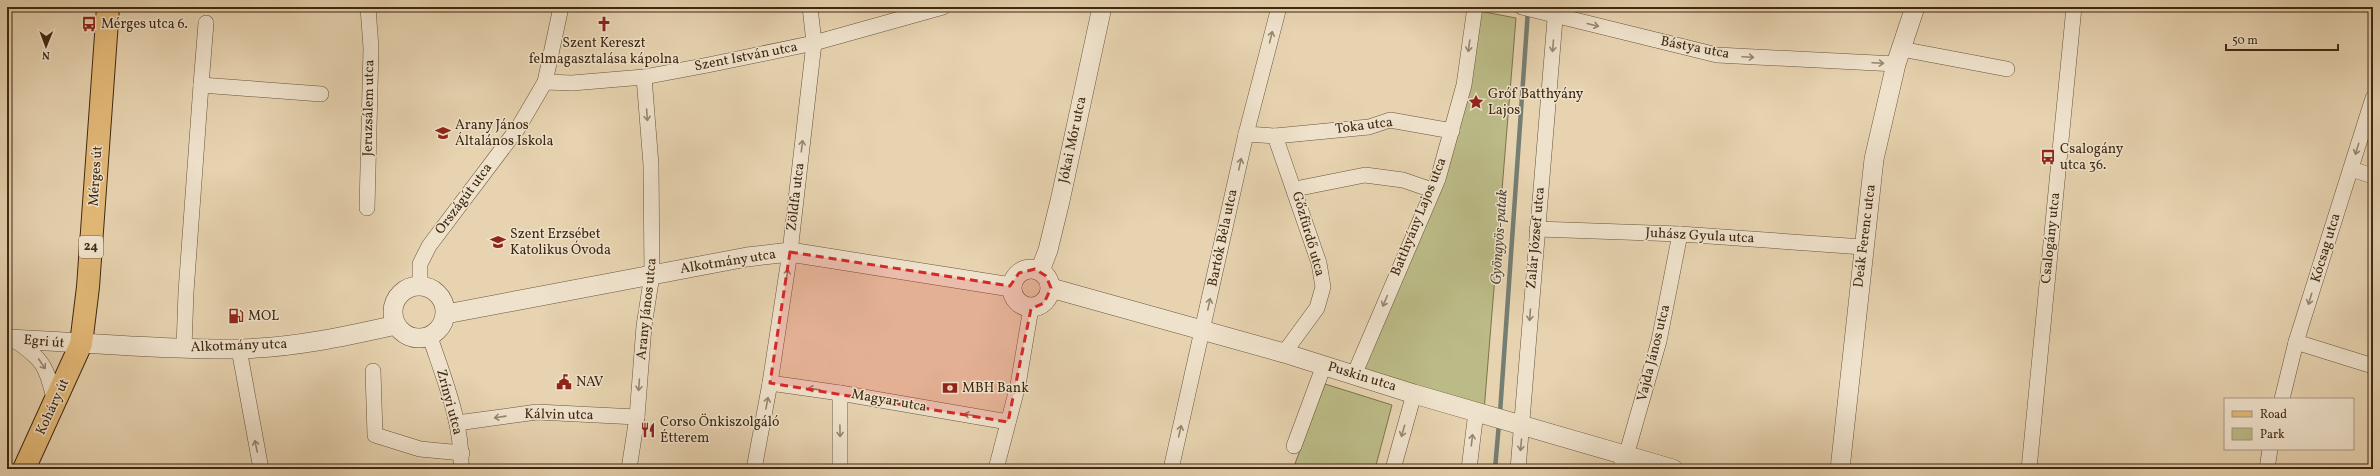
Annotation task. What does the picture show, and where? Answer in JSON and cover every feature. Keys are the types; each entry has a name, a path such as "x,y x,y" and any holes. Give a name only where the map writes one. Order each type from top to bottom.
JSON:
{"main road":[{"name":"Mérges út","path":"81,344 88,287 108,7"},
{"name":"Koháry út","path":"24,469 81,344"}],"street":[{"name":"Jeruzsálem utca","path":"367,208 371,48 368,7"},
{"name":"Országút utca","path":"420,285 420,264 429,246 518,128 545,82 561,7"},
{"name":"Zöldfa utca","path":"754,469 770,383 790,252 814,43 810,7"},
{"name":"Szent István utca","path":"545,82 572,83 644,77 814,43 943,7"},
{"name":"Jókai Mór utca","path":"1040,271 1048,250 1060,201 1102,7"},
{"name":"Bartók Béla utca","path":"1171,469 1246,134 1279,7"},
{"name":"Batthyány Lajos utca","path":"1354,374 1432,190 1452,130 1464,85 1475,7"},
{"name":"Bástya utca","path":"1522,7 1553,12 1717,55 1898,57 2007,68"},
{"name":"Deák Ferenc utca","path":"1840,469 1863,247 1874,159 1898,57 1915,7"},
{"name":"Csalogány utca","path":"2029,469 2074,7"},
{"name":"Zalár József utca","path":"1518,469 1519,425 1537,229 1553,12"},
{"path":"184,348 186,292 206,23"},
{"name":"Arany János utca","path":"628,469 637,417 644,326 652,275 651,165 644,77"},
{"path":"201,85 320,94"},
{"name":"Kócsag utca","path":"2282,398 2296,342 2373,98"},
{"name":"Toka utca","path":"1275,136 1369,127 1390,120 1452,130"},
{"path":"1246,134 1275,136"},
{"name":"Gőzfürdő utca","path":"1275,136 1295,189 1319,263 1323,287 1317,308 1284,353"},
{"path":"2351,169 2373,176"},
{"path":"1295,189 1365,175 1403,180 1432,190"},
{"name":"Juhász Gyula utca","path":"1537,229 1680,234 1863,247"},
{"name":"Vajda János utca","path":"1623,462 1660,341 1680,234"},
{"name":"Alkotmány utca","path":"446,314 747,257 790,252 1012,287"},
{"path":"1035,269 1040,271 1046,276 1050,288 1050,294 1044,303 1031,308 1017,301 1013,296 1012,287 1015,277 1024,270 1035,269"},
{"path":"420,285 434,289 443,300 446,314 441,328 430,337 417,339 405,335 396,325 392,313 395,300 405,289 420,285"},
{"name":"Puskin utca","path":"1050,288 1203,330 1354,374 1414,394 1519,425 1623,462 1673,469"},
{"path":"996,469 1018,385 1031,308"},
{"name":"Alkotmány utca","path":"81,344 239,349 323,341 396,325"},
{"name":"Zrínyi utca","path":"430,337 457,423 462,453 461,469"},
{"name":"Egri út","path":"10,339 81,344"},
{"path":"10,339 43,363 55,402"},
{"path":"2296,342 2373,366"},
{"path":"239,349 261,469"},
{"path":"1294,446 1324,365"},
{"path":"373,371 376,435 420,449 462,453"},
{"name":"Magyar utca","path":"770,383 840,393 1008,422"},
{"path":"840,393 840,469"},
{"path":"1393,469 1414,394"},
{"name":"Kálvin utca","path":"457,423 537,412 637,417"},
{"path":"1469,469 1478,413"},
{"path":"2267,469 2270,450"}],"highlighted area":[{"path":"790,252 1010,286 1019,273 1035,269 1046,276 1051,288 1044,303 1031,309 1008,422 770,383"}],"green space":[{"path":"1474,10 1516,18 1484,411 1361,371 1434,197"},
{"path":"1325,384 1392,405 1375,469 1293,469"}],"waterway":[{"name":"Gyöngyös-patak","path":"1500,413 1528,10"},
{"name":"Gyöngyös-patak","path":"1495,469 1499,423"}],"place":[{"name":"Mérges utca 6.","path":"89,24"},
{"name":"Szent Kereszt felmagasztalása kápolna","path":"604,24"},
{"name":"Gróf Batthyány Lajos","path":"1476,102"},
{"name":"Arany János Általános Iskola","path":"443,133"},
{"name":"Csalogány utca 36.","path":"2048,157"},
{"name":"Szent Erzsébet Katolikus Óvoda","path":"498,242"},
{"name":"MOL","path":"236,316"},
{"name":"NAV","path":"564,382"},
{"name":"MBH Bank","path":"950,388"},
{"name":"Corso Önkiszolgáló Étterem","path":"648,430"}]}
